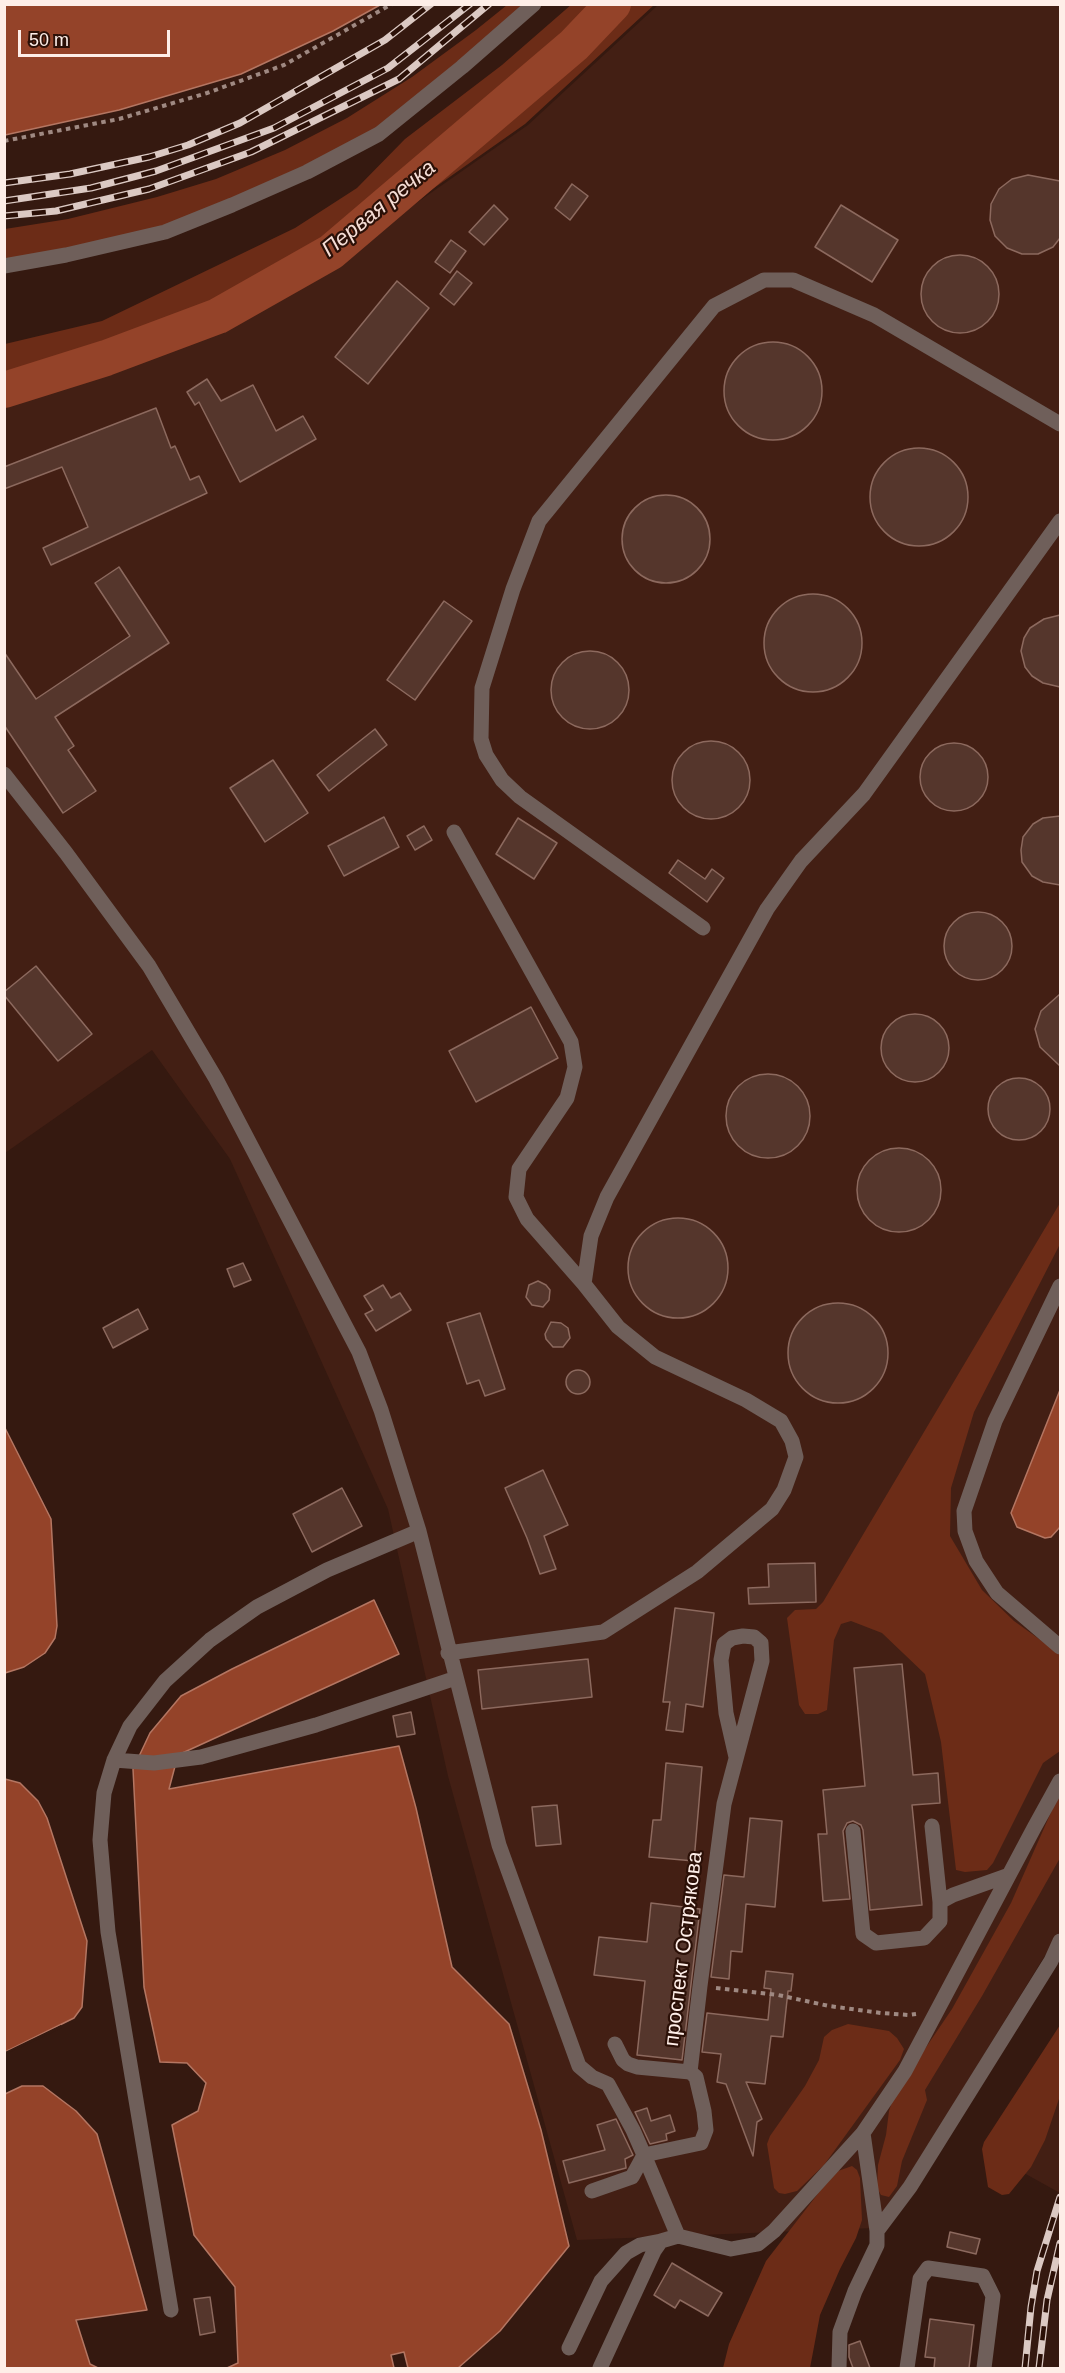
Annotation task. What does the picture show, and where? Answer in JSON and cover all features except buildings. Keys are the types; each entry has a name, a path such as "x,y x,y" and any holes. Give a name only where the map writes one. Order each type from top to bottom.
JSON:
{"street":[{"path":"4,266 66,255 165,232 307,172 379,134 462,67 534,4"},
{"path":"703,928 520,797 502,780 486,755 481,739 483,688 509,599 539,521 714,306 764,280 793,280 874,315 1060,424"},
{"path":"584,1284 591,1236 607,1197 767,909 801,861 864,794 1060,521"},
{"path":"4,774 66,853 148,966 216,1079 359,1352 372,1382 419,1531 448,1653 499,1845 579,2066 592,2077 608,2084 633,2130 678,2236"},
{"path":"448,1653 603,1632 697,1572 772,1509 784,1491 796,1457 792,1441 781,1421 746,1400 655,1357 618,1327 527,1219 516,1197 519,1169 567,1098 575,1067 571,1042 454,832"},
{"path":"1060,1286 995,1421 964,1511 965,1532 976,1561 997,1593 1060,1647"},
{"path":"171,2310 108,1932 100,1840 104,1793 114,1760 130,1726 165,1681 210,1640 257,1607 327,1570 419,1531"},
{"name":"проспект Острякова","path":"644,2155 701,2143 706,2130 696,2077 690,2072 700,1986 724,1804 762,1661 761,1643 754,1637 743,1635 732,1638 724,1644 721,1660 726,1713 736,1757"},
{"path":"114,1760 154,1763 201,1757 316,1725 456,1678"},
{"path":"569,2348 601,2281 626,2253 640,2245 678,2236 731,2249 758,2244 774,2231 863,2133 905,2071 1060,1781"},
{"path":"852,1831 863,1934 876,1943 924,1938 940,1921 933,1826"},
{"path":"940,1902 953,1895 1010,1875"},
{"path":"877,2231 910,2187 1051,1961 1060,1941"},
{"path":"615,2044 623,2060 628,2064 637,2067 690,2072"},
{"path":"839,2368 840,2332 855,2291 877,2246 877,2231 863,2133"},
{"path":"592,2191 632,2177 644,2155"},
{"path":"600,2368 654,2250 661,2241"},
{"path":"907,2368 920,2279 928,2268 983,2276 993,2296 984,2368"}],"path":[{"path":"4,141 119,119 207,93 284,65 392,4"},
{"path":"700,1986 778,1995 829,2006 881,2013 909,2015 939,2008"}],"shaded area":[{"path":"5,4 380,5 333,31 241,74 119,110 5,135"},
{"path":"572,4 654,5 525,124 370,233 239,319 5,390 5,344 102,321 295,228 357,188 405,139 502,65"},
{"path":"507,5 526,5 483,43 367,135 301,170 166,225 64,250 5,259 5,229 68,219 157,197 216,179 285,150 347,118 412,77"},
{"path":"658,5 1060,5 1060,1931 902,2188 874,2228 577,2240 448,1776 388,1509 230,1159 152,1050 5,1153 4,397 242,318 335,260 528,125"},
{"path":"1060,1203 1060,1244 974,1412 951,1488 950,1536 982,1590 1014,1621 1060,1654 1060,1751 1043,1763 993,1863 987,1870 965,1872 956,1870 941,1742 925,1674 882,1633 851,1621 841,1624 834,1640 827,1710 818,1714 805,1714 799,1705 787,1618 795,1610 816,1609 823,1602"},
{"path":"1060,1390 1060,1527 1051,1537 1045,1538 1017,1527 1011,1513"},
{"path":"5,1428 51,1519 57,1626 55,1638 45,1653 24,1667 5,1673"},
{"path":"374,1600 399,1654 178,1755 169,1789 399,1746 416,1808 452,1967 509,2024 541,2130 569,2246 500,2331 458,2368 408,2368 404,2352 391,2355 394,2368 227,2368 238,2363 235,2287 194,2235 172,2125 198,2111 206,2083 187,2063 160,2062 144,1987 133,1769 150,1733 181,1696"},
{"path":"5,1779 20,1783 38,1801 47,1818 87,1941 82,2007 74,2018 5,2052"},
{"path":"1060,1796 1060,1858 982,1996 925,2090 927,2100 902,2161 897,2186 889,2197 881,2195 877,2188 878,2165 895,2093 952,2009 1011,1903"},
{"path":"848,2024 889,2031 904,2049 900,2060 824,2165 797,2191 779,2193 774,2188 767,2144 770,2136 805,2086 819,2060 824,2037 832,2030"},
{"path":"1060,2025 1060,2096 1045,2140 1031,2167 1009,2194 1002,2195 988,2187 982,2149 984,2142"},
{"path":"22,2086 43,2086 76,2111 97,2134 147,2310 76,2320 90,2364 98,2368 5,2368 5,2094"},
{"path":"1060,2089 1060,2193 1024,2173"},
{"path":"852,2166 857,2170 860,2178 862,2220 820,2315 810,2368 723,2368 729,2344 766,2261 838,2171"}],"pier":[{"path":"61,2025 62,2028 4,2055 5,2052"}],"waterway":[{"name":"Первая речка","path":"4,390 106,358 218,316 331,252 574,45 613,4"}],"railway":[{"path":"4,183 70,174 149,157 188,145 240,123 385,40 431,4"},
{"path":"4,201 91,188 156,171 274,128 388,68 470,4"},
{"path":"4,216 56,211 149,189 251,152 399,79 489,4"},
{"path":"1025,2368 1037,2271 1060,2197"},
{"path":"1039,2368 1047,2300 1060,2243"}]}
